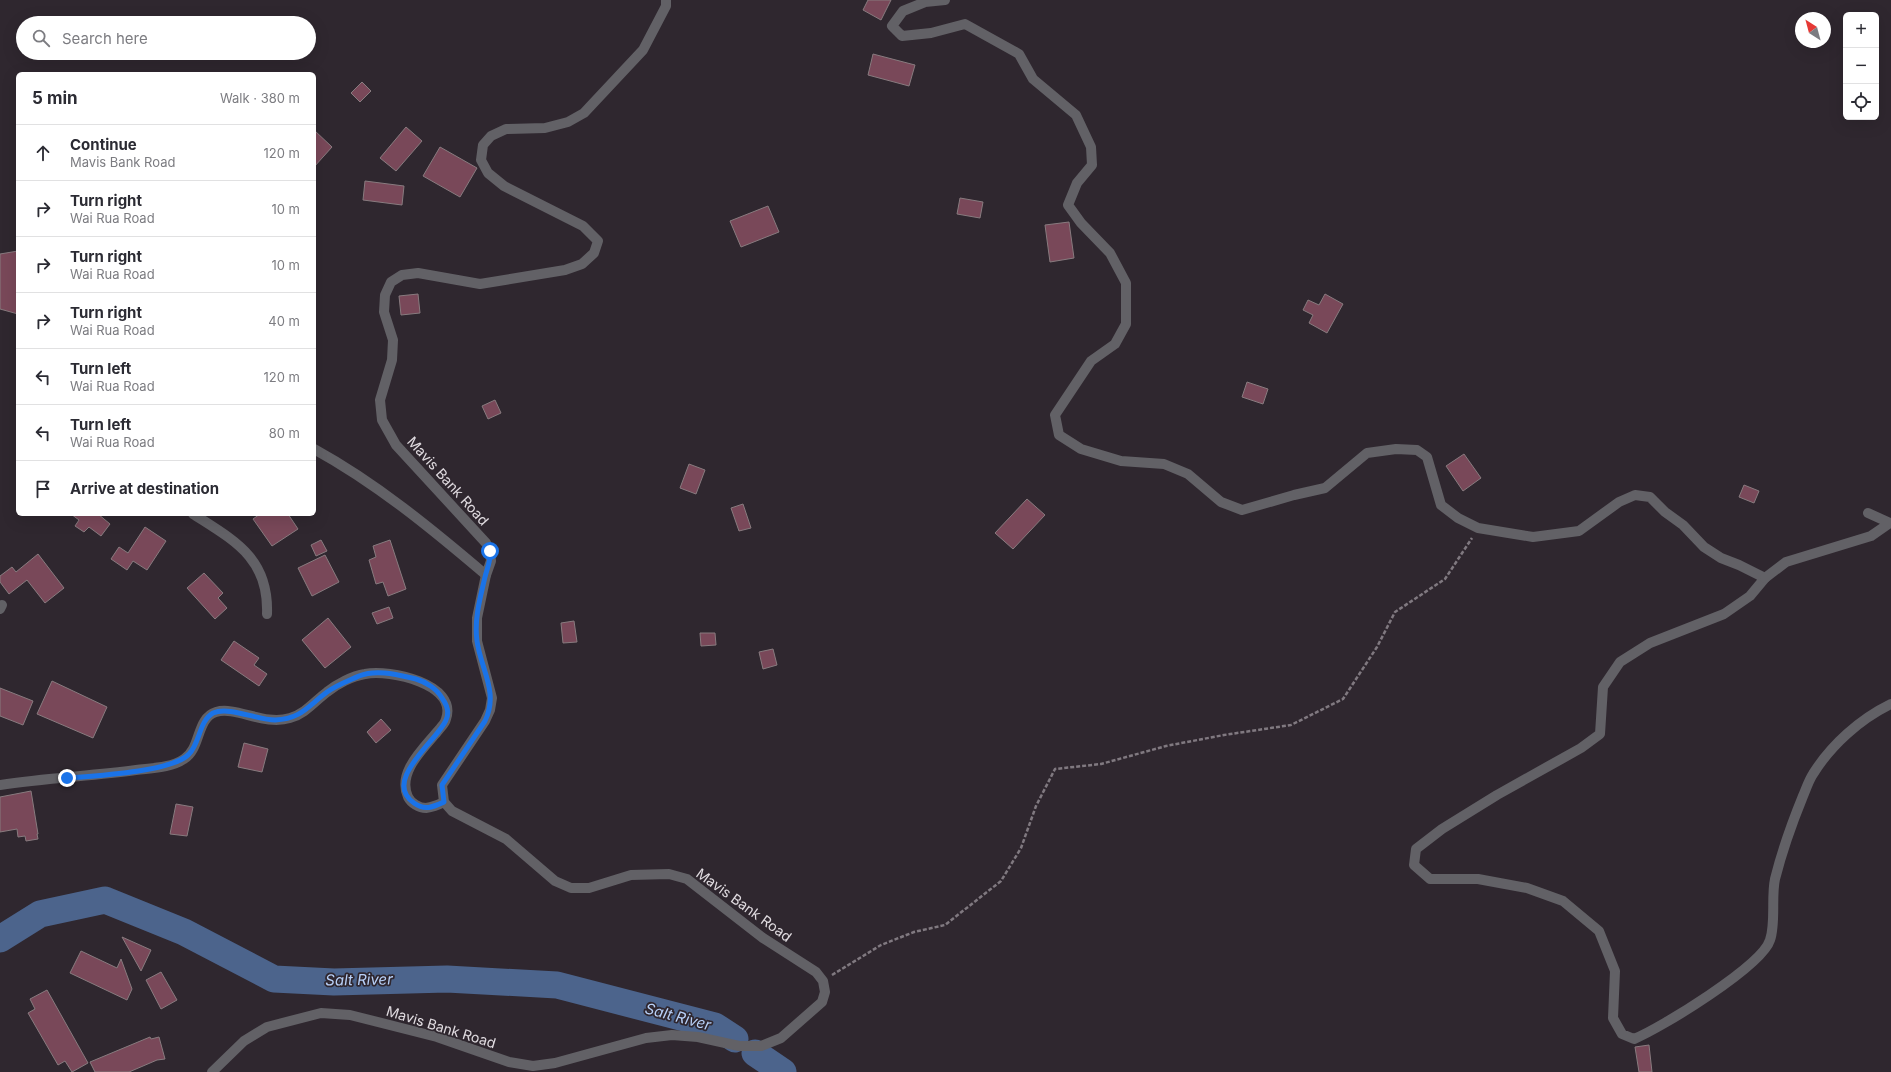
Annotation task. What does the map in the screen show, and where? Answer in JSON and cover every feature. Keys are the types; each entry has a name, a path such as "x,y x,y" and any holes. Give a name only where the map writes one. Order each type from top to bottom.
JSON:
{"street":[{"name":"Mavis Bank Road","path":"212,1072 244,1041 267,1027 321,1014 350,1015 437,1037 509,1062 533,1066 555,1063 646,1038 672,1035 698,1037 739,1046 761,1046 781,1038 822,1002 825,992 823,981 816,972 763,938 688,879 669,874 631,875 589,888 571,888 555,881 506,839 452,811 444,802 442,785 485,721 490,710 492,698 477,641 476,618 486,575 491,561 490,551 486,543 396,445 382,420 380,400 392,360 394,340 384,312 385,295 391,282 402,275 418,273 480,284 565,270 582,264 594,253 598,241 583,226 504,186 488,174 481,160 483,145 491,136 506,129 545,128 568,122 584,113 642,50 666,6 666,0"},
{"path":"945,0 925,2 903,11 892,26 902,36 931,33 965,24 1019,54 1033,79 1076,115 1091,147 1092,165 1077,183 1068,205 1081,223 1110,253 1126,283 1126,324 1115,344 1091,361 1055,416 1059,435 1081,449 1121,461 1164,464 1188,474 1221,502 1242,510 1325,488 1367,453 1396,449 1417,450 1427,457 1441,505 1458,518 1478,528 1534,537 1579,532 1619,502 1635,495 1650,497 1665,512 1683,524 1704,547 1722,558 1764,578"},
{"path":"316,450 338,462 433,529 486,575"},
{"path":"1868,513 1890,523 1871,536 1786,562 1764,578 1750,596 1724,614 1650,643 1620,662 1603,687 1600,734 1581,748 1442,830 1416,849 1414,865 1430,879 1478,879 1527,888 1563,901 1599,931 1615,971 1614,1018 1622,1034 1634,1039 1651,1032 1718,990 1757,957 1770,941 1775,880 1794,818 1813,774 1845,735 1872,713 1891,704"},
{"path":"196,516 238,543 261,573 268,596 267,614"},
{"path":"0,785 46,778 92,776 166,766 184,759 195,748 204,723 209,716 215,712 225,710 262,720 288,719 299,715 327,692 340,684 365,674 384,673 418,680 438,691 448,708 446,720 411,765 405,778 404,788 409,800 421,808 432,807 444,802"}],"path":[{"path":"823,981 881,945 914,932 945,925 1001,881 1021,848 1036,806 1055,769 1101,764 1166,746 1224,734 1290,725 1343,699 1377,647 1395,612 1445,579 1478,528"}],"building":[{"path":"868,0 891,0 881,20 863,10"},
{"path":"873,54 915,65 909,86 868,75"},
{"path":"362,82 371,91 360,102 351,93"},
{"path":"406,127 422,141 396,171 380,158"},
{"path":"316,132 332,147 316,165"},
{"path":"440,147 477,168 460,197 423,176"},
{"path":"365,181 404,186 402,205 363,200"},
{"path":"960,198 983,202 980,218 957,214"},
{"path":"768,206 779,232 741,247 730,221"},
{"path":"1069,222 1074,258 1050,262 1045,225"},
{"path":"16,251 16,313 0,309 0,254"},
{"path":"418,294 420,313 401,315 399,296"},
{"path":"1325,294 1343,304 1327,333 1309,323 1313,315 1303,310 1308,300 1319,305"},
{"path":"1247,382 1268,389 1263,404 1242,397"},
{"path":"495,400 501,413 488,419 482,406"},
{"path":"1464,454 1481,478 1463,491 1446,466"},
{"path":"689,464 705,470 696,494 680,488"},
{"path":"1744,485 1759,491 1754,503 1739,497"},
{"path":"1027,499 1045,515 1013,549 995,533"},
{"path":"743,504 751,528 739,531 731,508"},
{"path":"74,516 100,516 110,524 101,536 89,527 84,532 75,526 79,520"},
{"path":"257,516 289,516 298,529 272,546 253,519"},
{"path":"145,527 166,541 147,570 133,561 127,570 111,559 119,547 128,553"},
{"path":"321,540 327,551 316,556 311,545"},
{"path":"390,540 406,589 388,596 383,582 376,584 369,560 376,557 373,546"},
{"path":"38,554 64,588 45,603 27,580 9,594 0,582 0,576 12,567 16,572"},
{"path":"325,555 339,582 312,596 298,568"},
{"path":"204,573 223,593 218,598 227,608 215,619 187,588"},
{"path":"389,607 393,618 377,624 372,613"},
{"path":"328,618 351,647 325,668 302,640"},
{"path":"574,621 577,642 563,643 561,623"},
{"path":"700,633 715,633 716,645 701,646"},
{"path":"234,641 259,658 254,665 267,674 259,686 221,660"},
{"path":"773,649 777,665 763,669 759,652"},
{"path":"52,681 107,707 93,738 37,714"},
{"path":"0,688 33,701 23,725 0,716"},
{"path":"381,719 391,730 376,743 367,732"},
{"path":"244,743 268,749 262,772 238,767"},
{"path":"31,791 38,839 26,841 25,836 18,837 17,829 0,832 0,797"},
{"path":"176,804 193,807 187,836 170,834"},
{"path":"122,937 151,950 141,971"},
{"path":"81,951 117,968 121,959 132,989 127,1000 70,973"},
{"path":"161,972 177,1000 161,1009 146,980"},
{"path":"47,990 88,1063 72,1072 65,1061 58,1065 28,1013 35,1009 30,999"},
{"path":"150,1037 151,1039 159,1037 165,1059 157,1060 129,1072 95,1072 90,1062"},
{"path":"1649,1045 1652,1072 1639,1072 1635,1047"}],"waterway":[{"name":"Salt River","path":"0,939 40,914 105,900 184,932 274,979 334,982 447,979 557,985 715,1026 735,1039"},
{"name":"Salt River","path":"755,1053 783,1072"}],"route":[{"path":"67,778 166,766 184,759 195,748 204,723 209,716 215,712 225,710 262,720 288,719 299,715 327,692 340,684 365,674 384,673 418,680 438,691 448,708 446,720 411,765 405,778 404,788 409,800 421,808 432,807 444,802 442,785 485,721 490,710 492,698 477,641 476,618 486,575 491,561 490,551"}]}
